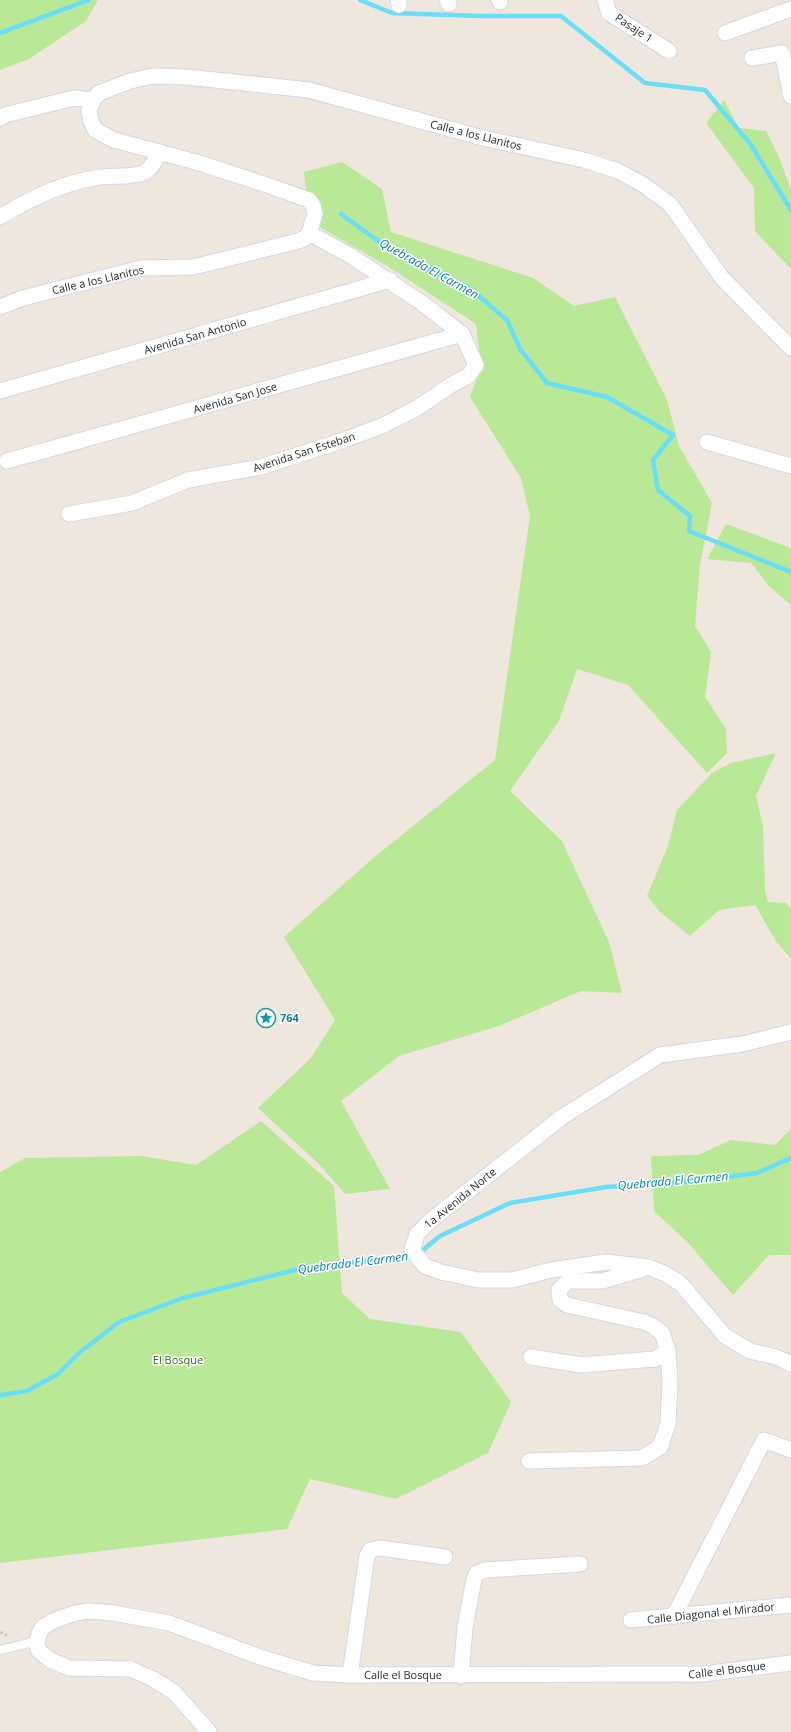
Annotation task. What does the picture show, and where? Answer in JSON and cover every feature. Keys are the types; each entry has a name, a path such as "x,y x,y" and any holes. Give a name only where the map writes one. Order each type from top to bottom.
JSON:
{"street":[{"name":"Pasaje 1","path":"605,0 609,13 669,51"},
{"path":"725,33 791,9"},
{"path":"752,58 782,53 791,96"},
{"name":"Calle a los Llanitos","path":"93,100 99,93 130,81 153,76 187,77 310,90 483,138 584,160 618,171 642,184 670,204 722,278 791,348"},
{"path":"0,118 5,115 74,98 93,100 89,111 95,130 114,140 160,152 264,184 309,200 313,206 315,214 309,233 390,280 462,334"},
{"path":"0,216 27,201 65,185 94,178 142,173 150,169 160,152"},
{"name":"Calle a los Llanitos","path":"0,307 24,298 141,268 193,267 274,248 298,241 305,238 309,233"},
{"name":"Avenida San Antonio","path":"0,391 390,280"},
{"name":"Avenida San Esteban","path":"69,514 132,503 188,480 261,468 384,425 417,408 451,384 468,376 476,365 462,334"},
{"name":"Avenida San Jose","path":"7,461 462,334"},
{"path":"707,442 791,466"},
{"name":"1a Avenida Norte","path":"791,1032 742,1044 660,1055 562,1117 430,1221 417,1234 412,1250 425,1266 441,1272 478,1280 512,1280 551,1270 606,1262 648,1267 666,1274 681,1284 725,1336 750,1351 776,1357 791,1364"},
{"path":"529,1461 642,1458 660,1447 668,1424 670,1382 668,1351 662,1333 653,1326 644,1322 567,1305 560,1300 559,1290 568,1281 602,1281 648,1267"},
{"path":"531,1357 581,1364 655,1359 668,1351"},
{"path":"674,1616 764,1440 791,1450"},
{"path":"350,1675 367,1556 370,1550 380,1548 446,1557"},
{"path":"461,1676 465,1627 474,1579 477,1573 484,1570 580,1564"},
{"name":"Calle Diagonal el Mirador","path":"631,1620 791,1605"},
{"name":"Calle el Bosque","path":"36,1641 38,1634 43,1627 63,1617 89,1611 113,1613 169,1623 260,1657 313,1673 350,1675 461,1676 703,1674 791,1663"},
{"path":"36,1641 38,1650 42,1654 50,1660 69,1668 131,1669 153,1679 174,1692 209,1732"}],"lane":[{"path":"0,1650 25,1645 36,1641"}],"green space":[{"path":"0,0 98,0 86,21 29,59 0,70"},
{"path":"724,100 739,128 766,131 779,157 791,190 791,269 755,231 754,188 706,123"},
{"path":"342,162 382,189 391,232 533,278 574,306 615,297 667,400 679,446 712,503 700,565 695,626 711,652 705,697 726,729 727,753 707,773 628,685 577,669 559,721 510,791 562,841 609,942 622,993 581,991 499,1026 399,1056 341,1101 390,1189 345,1194 319,1164 258,1108 311,1058 335,1020 284,937 372,859 495,760 530,516 521,478 470,397 481,367 476,324 389,267 309,221 304,172"},
{"path":"726,524 791,548 791,605 770,587 751,563 707,559"},
{"path":"776,753 756,796 763,826 765,891 768,902 786,903 791,909 791,959 776,941 755,905 719,910 690,936 660,912 647,896 668,846 677,810 712,773 731,763"},
{"name":"El Bosque","path":"261,1121 334,1186 342,1293 370,1319 461,1332 511,1402 488,1453 396,1499 310,1479 287,1529 0,1563 0,1172 25,1158 142,1156 196,1165"},
{"path":"791,1129 791,1255 769,1255 733,1295 688,1243 654,1211 651,1156 698,1155 731,1140 775,1145"}],"waterway":[{"path":"0,33 89,0"},
{"path":"360,0 392,13 480,16 561,16 645,83 705,90 751,145 791,210"},
{"name":"Quebrada El Carmen","path":"341,214 388,248 472,290 507,320 520,349 547,383 607,397 673,435 653,460 658,490 690,516 689,531 791,572"},
{"name":"Quebrada El Carmen","path":"0,1395 27,1391 58,1374 79,1353 119,1322 183,1298 303,1268 382,1259 405,1259 417,1255 440,1236 510,1203 606,1187 685,1182 757,1173 791,1158"}],"place":[{"name":"764","path":"266,1018"}]}
